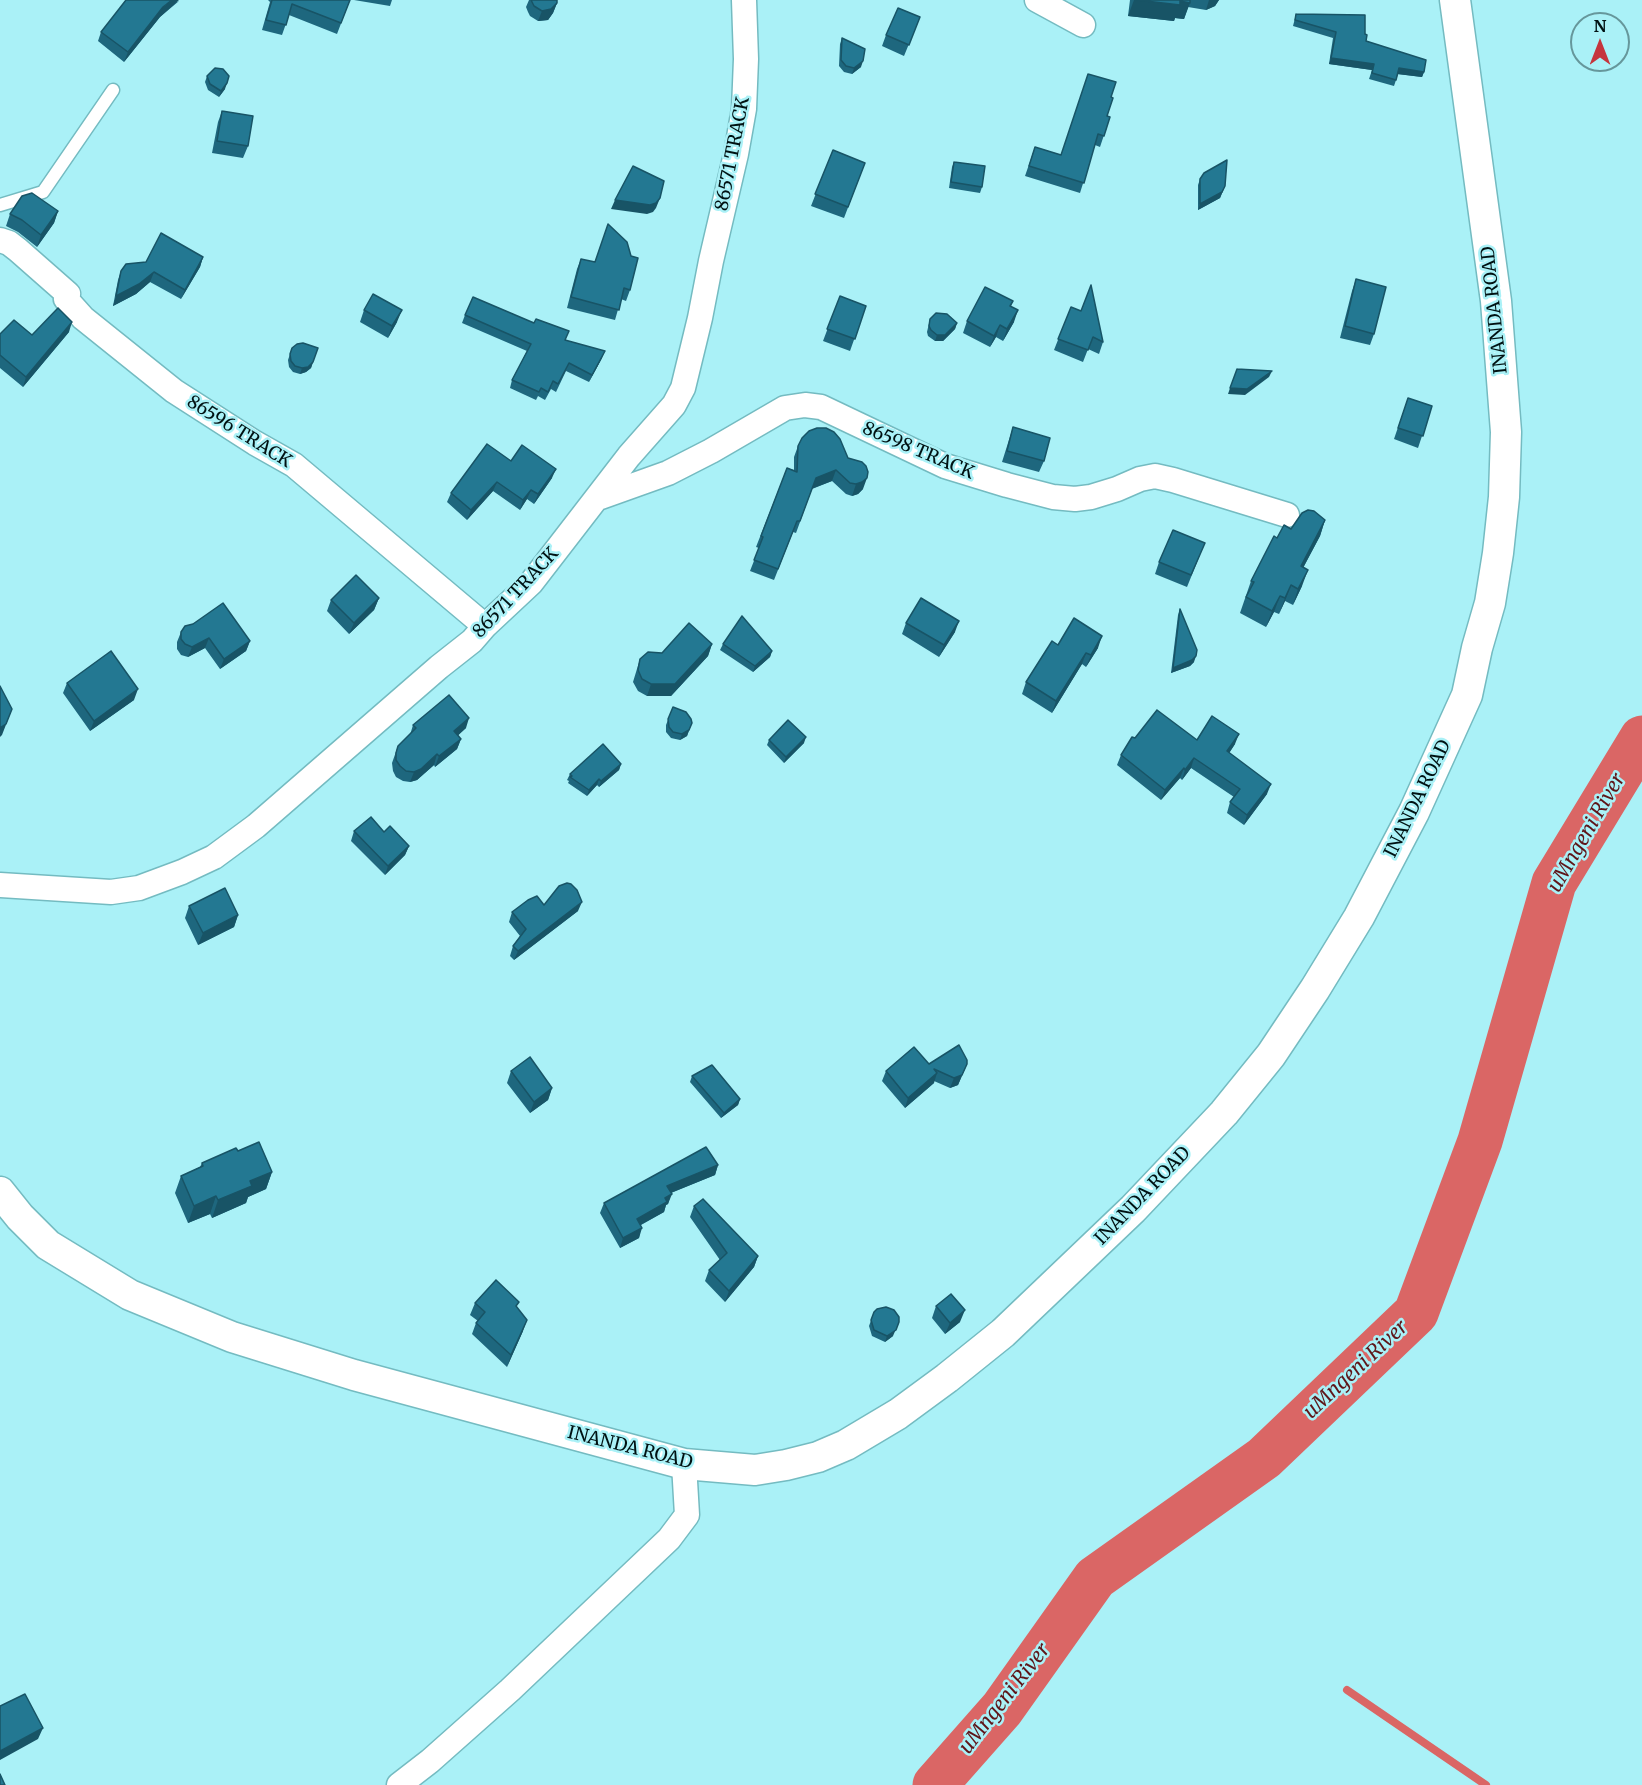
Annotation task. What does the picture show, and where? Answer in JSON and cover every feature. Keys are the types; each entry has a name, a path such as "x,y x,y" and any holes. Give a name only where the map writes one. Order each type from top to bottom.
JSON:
{"street":[{"name":"86571 TRACK","path":"0,885 111,892 139,888 182,872 214,856 256,826 472,641 531,583 629,456 674,405 685,379 744,109 746,59 744,0"},
{"path":"1037,0 1083,25"},
{"name":"INANDA ROAD","path":"0,1192 20,1217 48,1245 130,1295 232,1337 354,1375 684,1464 755,1470 786,1466 818,1457 846,1445 898,1414 1003,1333 1133,1209 1224,1113 1271,1055 1359,917 1414,812 1467,695 1490,603 1498,553 1504,496 1506,432 1496,301 1455,0"},
{"name":"86596 TRACK","path":"0,240 18,250 68,294 66,298 83,318 174,391 255,444 294,465 485,626"},
{"name":"86598 TRACK","path":"598,498 668,473 711,451 784,408 805,405 821,407 945,466 1053,496 1075,499 1091,497 1117,489 1140,478 1155,476 1287,515"},
{"path":"399,1785 430,1761 510,1690 669,1539 687,1515 684,1464"}],"lane":[{"path":"0,205 43,192 113,90"}],"building":[{"path":"126,0 172,0 163,7 128,52 101,32"},
{"path":"272,0 350,0 341,23 292,4 286,25 266,20"},
{"path":"531,0 557,0 557,3 551,9 542,11 534,6"},
{"path":"1137,0 1190,0 1190,3 1180,1 1180,5"},
{"path":"898,8 920,17 909,45 886,35"},
{"path":"1296,14 1365,15 1366,41 1426,60 1424,72 1399,68 1396,80 1372,73 1374,64 1331,58 1336,32 1295,20"},
{"path":"842,38 865,49 863,61 854,68 846,66 841,60"},
{"path":"215,68 223,69 229,76 221,91 210,84 207,76"},
{"path":"1088,74 1116,82 1104,136 1098,134 1084,183 1029,166 1035,147 1061,155"},
{"path":"222,111 253,116 248,146 217,141"},
{"path":"833,150 865,163 848,207 815,194"},
{"path":"1227,160 1225,186 1222,192 1200,204 1200,179 1204,173"},
{"path":"954,162 985,166 982,187 951,182"},
{"path":"633,166 664,181 660,198 656,203 650,205 615,200"},
{"path":"32,193 58,211 41,235 10,214 22,196"},
{"path":"608,224 627,242 631,256 638,258 630,290 624,288 619,310 571,297 581,259 595,262"},
{"path":"161,233 203,257 185,290 154,272 139,284 116,296 121,271 126,264 146,262"},
{"path":"1356,279 1386,287 1374,334 1345,326"},
{"path":"1091,285 1103,342 1093,337 1088,350 1058,339 1071,307 1081,311"},
{"path":"985,287 1013,301 1010,306 1018,310 1007,329 1000,325 994,336 967,321"},
{"path":"373,294 402,310 392,326 364,310"},
{"path":"840,296 866,306 855,339 827,329"},
{"path":"473,297 534,323 536,319 569,331 565,340 605,351 592,375 569,363 558,384 553,381 548,392 541,388 539,392 512,380 531,344 465,315"},
{"path":"58,308 72,322 26,377 0,355 0,334 14,320 32,335"},
{"path":"936,313 947,314 957,323 945,335 937,335 929,326 930,319"},
{"path":"303,343 318,348 313,362 308,367 302,368 295,366 290,354 292,348"},
{"path":"1237,369 1272,371 1247,389 1230,388"},
{"path":"1408,398 1432,406 1423,436 1398,428"},
{"path":"1013,427 1050,438 1044,461 1007,451"},
{"path":"826,428 834,432 840,439 848,458 862,462 866,466 867,478 856,484 850,483 836,470 816,478 800,521 797,521 778,569 754,560 787,468 797,472 798,446 809,431"},
{"path":"487,444 511,461 522,445 556,469 538,494 531,490 523,500 497,482 471,510 451,493"},
{"path":"1308,510 1314,511 1325,520 1301,566 1308,570 1298,589 1291,585 1285,598 1280,596 1272,611 1246,597 1254,582 1251,581 1274,536 1277,538 1284,525 1291,529 1302,513"},
{"path":"1173,530 1205,543 1191,575 1159,562"},
{"path":"356,575 379,598 354,623 331,600"},
{"path":"921,598 959,621 944,645 906,623"},
{"path":"223,603 250,641 224,659 209,638 192,647 181,639 181,632 185,626 193,624"},
{"path":"1180,609 1197,650 1192,660 1173,668"},
{"path":"742,616 772,651 755,666 723,644"},
{"path":"1074,618 1102,636 1091,655 1086,653 1056,701 1026,682 1052,641 1058,645"},
{"path":"689,623 712,644 675,684 651,684 642,679 638,670 640,659 648,652 662,653"},
{"path":"111,651 138,689 94,721 67,683"},
{"path":"0,686 12,709 6,724 0,728"},
{"path":"449,695 469,718 454,731 461,739 439,756 437,754 421,769 414,772 406,771 396,760 398,746 416,728 413,725"},
{"path":"673,707 686,712 691,719 689,730 682,734 673,732 669,727 668,719"},
{"path":"1157,710 1197,740 1212,716 1239,734 1227,751 1271,784 1247,815 1230,802 1240,789 1194,758 1165,790 1121,755 1132,737 1135,738"},
{"path":"788,720 806,737 786,757 769,740"},
{"path":"603,744 621,764 601,781 599,779 589,790 570,777 572,776 570,774"},
{"path":"371,817 384,832 390,826 409,846 388,866 354,831"},
{"path":"567,883 577,890 582,902 518,951 513,946 526,929 512,912 537,896 544,905 559,886"},
{"path":"225,888 238,915 203,933 189,906"},
{"path":"959,1045 967,1060 962,1075 954,1078 934,1069 937,1073 908,1098 886,1071 914,1047 929,1064"},
{"path":"530,1057 552,1088 534,1102 511,1071"},
{"path":"712,1065 740,1099 724,1113 692,1076"},
{"path":"259,1142 272,1172 250,1181 252,1186 218,1200 216,1196 194,1206 181,1176 203,1166 202,1163 236,1148 238,1151"},
{"path":"706,1147 718,1165 667,1186 672,1194 665,1198 667,1202 637,1219 642,1228 623,1238 604,1203"},
{"path":"703,1199 758,1256 729,1291 709,1270 727,1253 694,1206"},
{"path":"496,1280 519,1302 516,1306 527,1320 511,1355 476,1323 485,1312 475,1303"},
{"path":"951,1294 965,1310 950,1323 936,1306"},
{"path":"886,1307 894,1310 899,1317 896,1330 887,1336 874,1330 871,1320 877,1309"},
{"path":"25,1694 43,1728 0,1751 0,1706"},
{"path":"0,1774 5,1785 0,1785"}],"waterway":[{"name":"uMngeni River","path":"935,1785 1002,1709 1095,1578 1264,1458 1416,1313 1480,1141 1554,883 1642,738"},
{"path":"1347,1690 1486,1785"}]}
